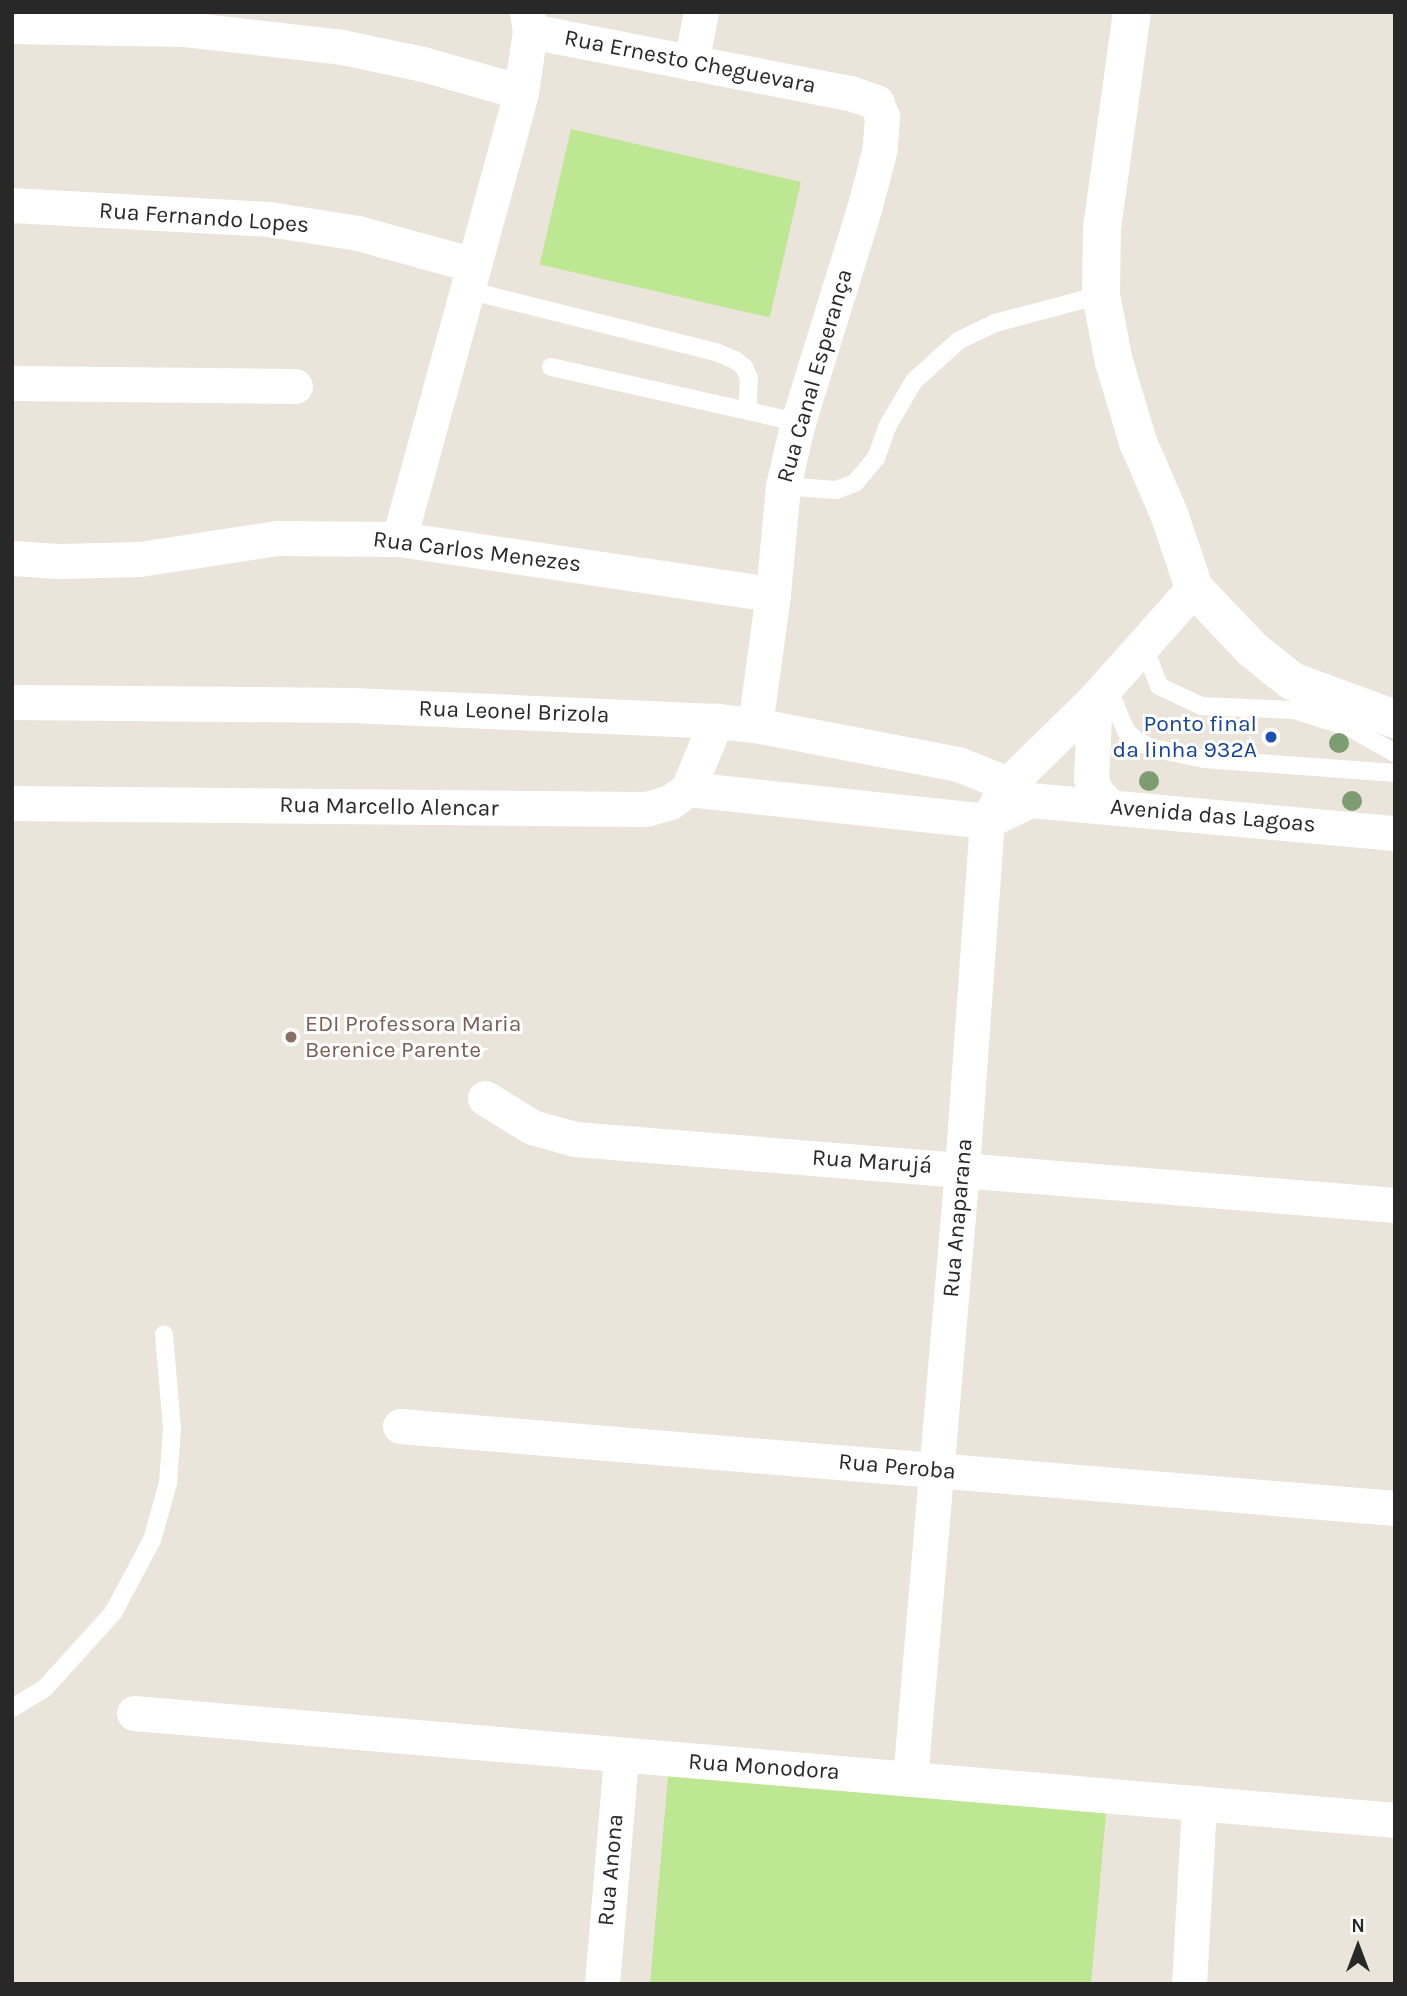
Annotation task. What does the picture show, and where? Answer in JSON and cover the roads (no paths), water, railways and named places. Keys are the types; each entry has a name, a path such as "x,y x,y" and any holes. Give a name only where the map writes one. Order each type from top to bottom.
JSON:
{"main road":[{"path":"1132,12 1102,228 1101,295 1114,362 1138,442 1169,514 1194,588 1252,650 1292,681 1395,719"}],"street":[{"path":"691,63 701,12"},
{"path":"399,539 521,92 529,22"},
{"name":"Rua Ernesto Cheguevara","path":"529,22 691,63 850,93"},
{"path":"12,26 185,29 342,47 423,64 521,92"},
{"name":"Rua Canal Esperança","path":"755,725 773,594 783,486 798,422 880,148 882,116 876,102 850,93"},
{"name":"Rua Fernando Lopes","path":"12,205 269,219 358,233 471,277"},
{"path":"12,383 295,386"},
{"name":"Rua Carlos Menezes","path":"12,558 59,561 140,559 278,538 399,539 773,594"},
{"path":"716,721 688,789 987,821 1019,792 1101,692 1194,588"},
{"path":"1101,692 1091,778 1096,791 1109,806"},
{"name":"Rua Leonel Brizola","path":"12,702 352,705 716,721 755,725 958,764 1019,792"},
{"name":"Rua Marcello Alencar","path":"12,803 646,809 670,802 688,789"},
{"name":"Avenida das Lagoas","path":"1019,792 1109,806 1395,833"},
{"name":"Rua Anaparana","path":"910,1779 962,1169 987,821"},
{"name":"Rua Marujá","path":"485,1098 532,1127 575,1139 1395,1205"},
{"name":"Rua Peroba","path":"400,1426 1395,1508"},
{"name":"Rua Monodora","path":"134,1713 1395,1820"},
{"name":"Rua Anona","path":"602,1984 621,1756"},
{"path":"1189,1984 1199,1803"}],"lane":[{"path":"471,277 735,359 744,367 749,378 747,411"},
{"path":"783,486 836,490 855,483 876,458 887,427 914,381 958,341 995,323 1101,295"},
{"path":"551,367 798,422"},
{"path":"1143,644 1159,686 1201,706 1294,710 1350,728 1395,753"},
{"path":"1101,692 1126,731 1152,748 1204,759 1395,773"},
{"path":"12,1708 44,1689 113,1613 152,1540 168,1483 172,1428 164,1334"}],"place":[{"name":"Ponto final da linha 932A","path":"1271,737"},
{"name":"EDI Professora Maria Berenice Parente","path":"291,1037"}]}
